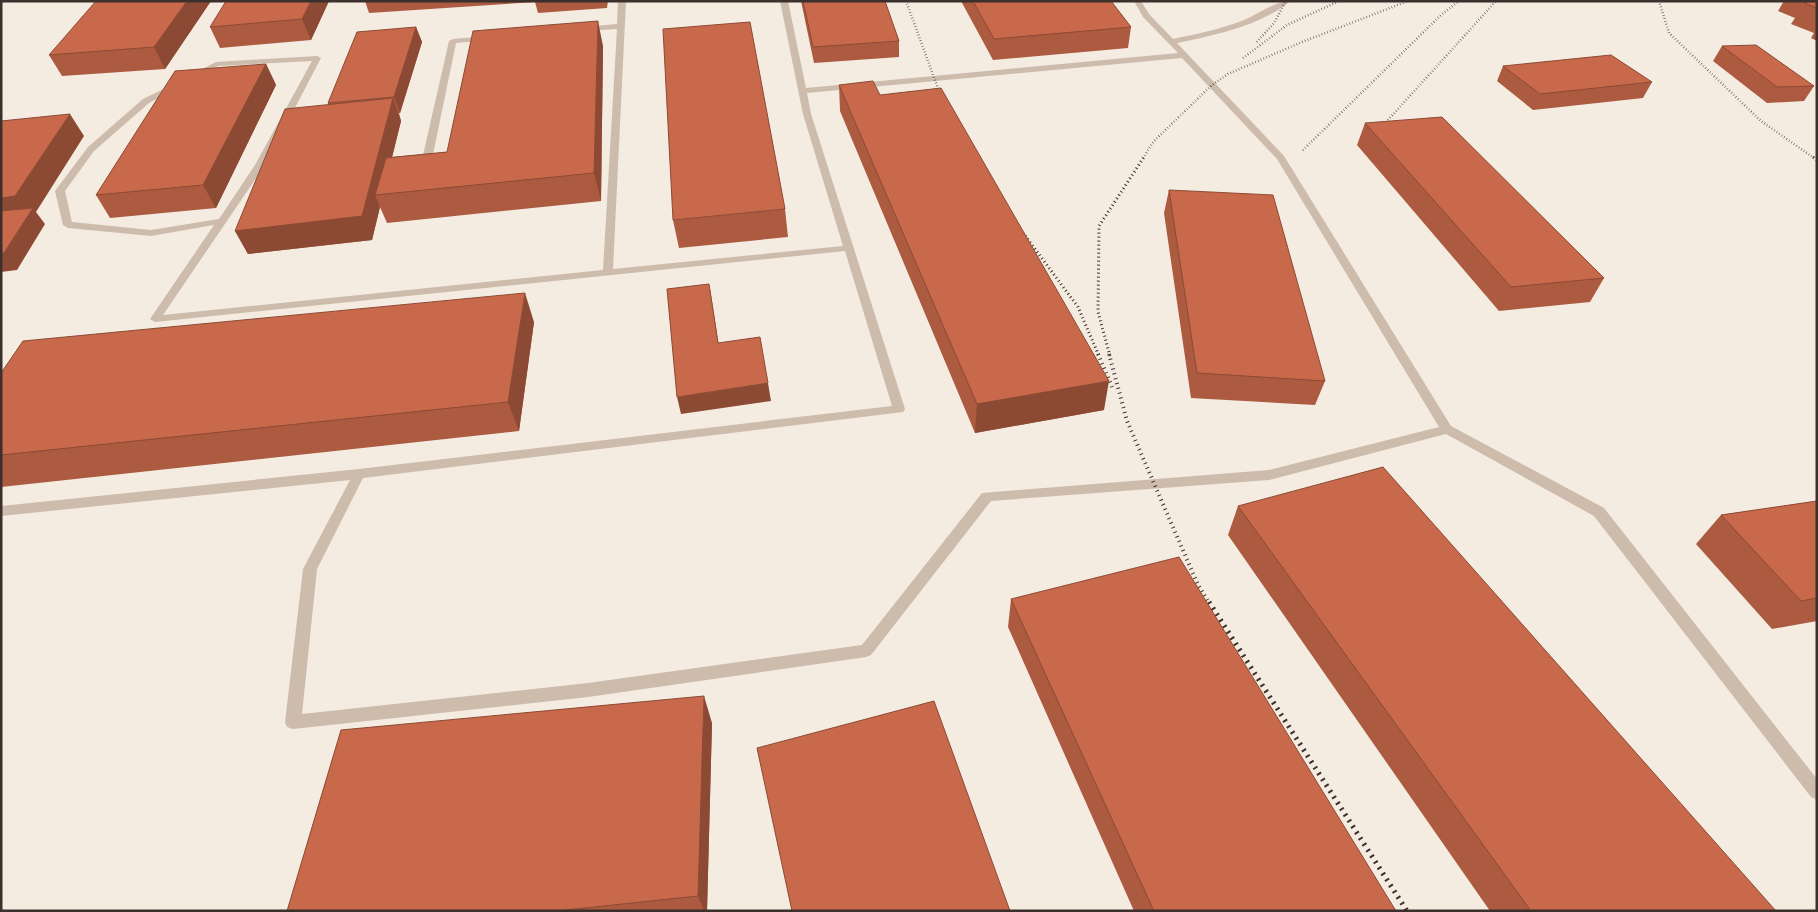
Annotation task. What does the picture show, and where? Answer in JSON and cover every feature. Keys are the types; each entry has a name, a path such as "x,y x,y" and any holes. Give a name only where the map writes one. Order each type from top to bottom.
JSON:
{"lane":[{"path":"608,273 622,1"},
{"path":"1,510 359,474 899,409 808,114 784,1"},
{"path":"1137,1 1146,15 1281,158 1446,429 1599,512 1817,792"},
{"path":"1172,42 1201,36 1270,12 1287,1"},
{"path":"571,30 620,26"},
{"path":"426,164 453,41 492,37"},
{"path":"802,91 1184,55"},
{"path":"222,221 150,233 68,225 60,191 91,149 146,101 216,64 317,58 260,165 222,221 155,319 849,248"},
{"path":"359,474 310,569 292,722 588,690 866,651 987,496 1269,475 1446,429"}],"building":[{"path":"96,1 187,1 154,47 49,55"},
{"path":"226,1 311,1 302,19 210,27"},
{"path":"803,1 885,1 899,41 813,47"},
{"path":"973,1 1111,1 1131,27 994,39"},
{"path":"1817,1 1817,8 1804,3"},
{"path":"598,21 594,173 375,195 386,158 447,152 473,31"},
{"path":"750,22 785,209 673,220 663,29"},
{"path":"416,27 394,97 328,103 357,32"},
{"path":"1756,45 1814,86 1777,87 1722,46"},
{"path":"1611,55 1652,82 1540,94 1503,66"},
{"path":"266,64 203,185 96,195 175,71"},
{"path":"873,81 880,95 941,88 1109,381 977,404 839,85"},
{"path":"393,98 362,216 235,231 285,109"},
{"path":"70,114 15,196 1,198 1,121"},
{"path":"1442,117 1604,278 1511,287 1365,123"},
{"path":"1169,190 1273,195 1325,381 1197,373"},
{"path":"33,208 4,253 1,254 1,211"},
{"path":"709,284 718,343 760,337 768,383 677,397 667,289"},
{"path":"525,293 508,402 1,455 1,373 23,341"},
{"path":"1383,467 1776,911 1531,911 1238,506"},
{"path":"1817,501 1817,598 1801,601 1721,515"},
{"path":"1179,557 1396,911 1154,911 1011,599"},
{"path":"704,696 698,896 556,911 287,911 341,730"},
{"path":"934,701 1010,911 792,911 757,748"}],"railway":[{"path":"906,1 943,102"},
{"path":"1257,42 1274,23 1286,1"},
{"path":"1243,58 1287,25 1339,1"},
{"path":"1143,158 1154,141 1212,85 1228,74 1302,42 1408,1"},
{"path":"1303,150 1441,15 1459,1"},
{"path":"1388,120 1496,1"},
{"path":"1659,1 1669,33 1761,121 1814,158"},
{"path":"1110,356 1098,312 1099,226 1144,157"},
{"path":"1813,157 1817,160"},
{"path":"1018,226 1078,307 1099,356"},
{"path":"1098,354 1112,387"},
{"path":"1109,354 1127,421 1198,585 1209,603"},
{"path":"1209,602 1407,911"}]}
